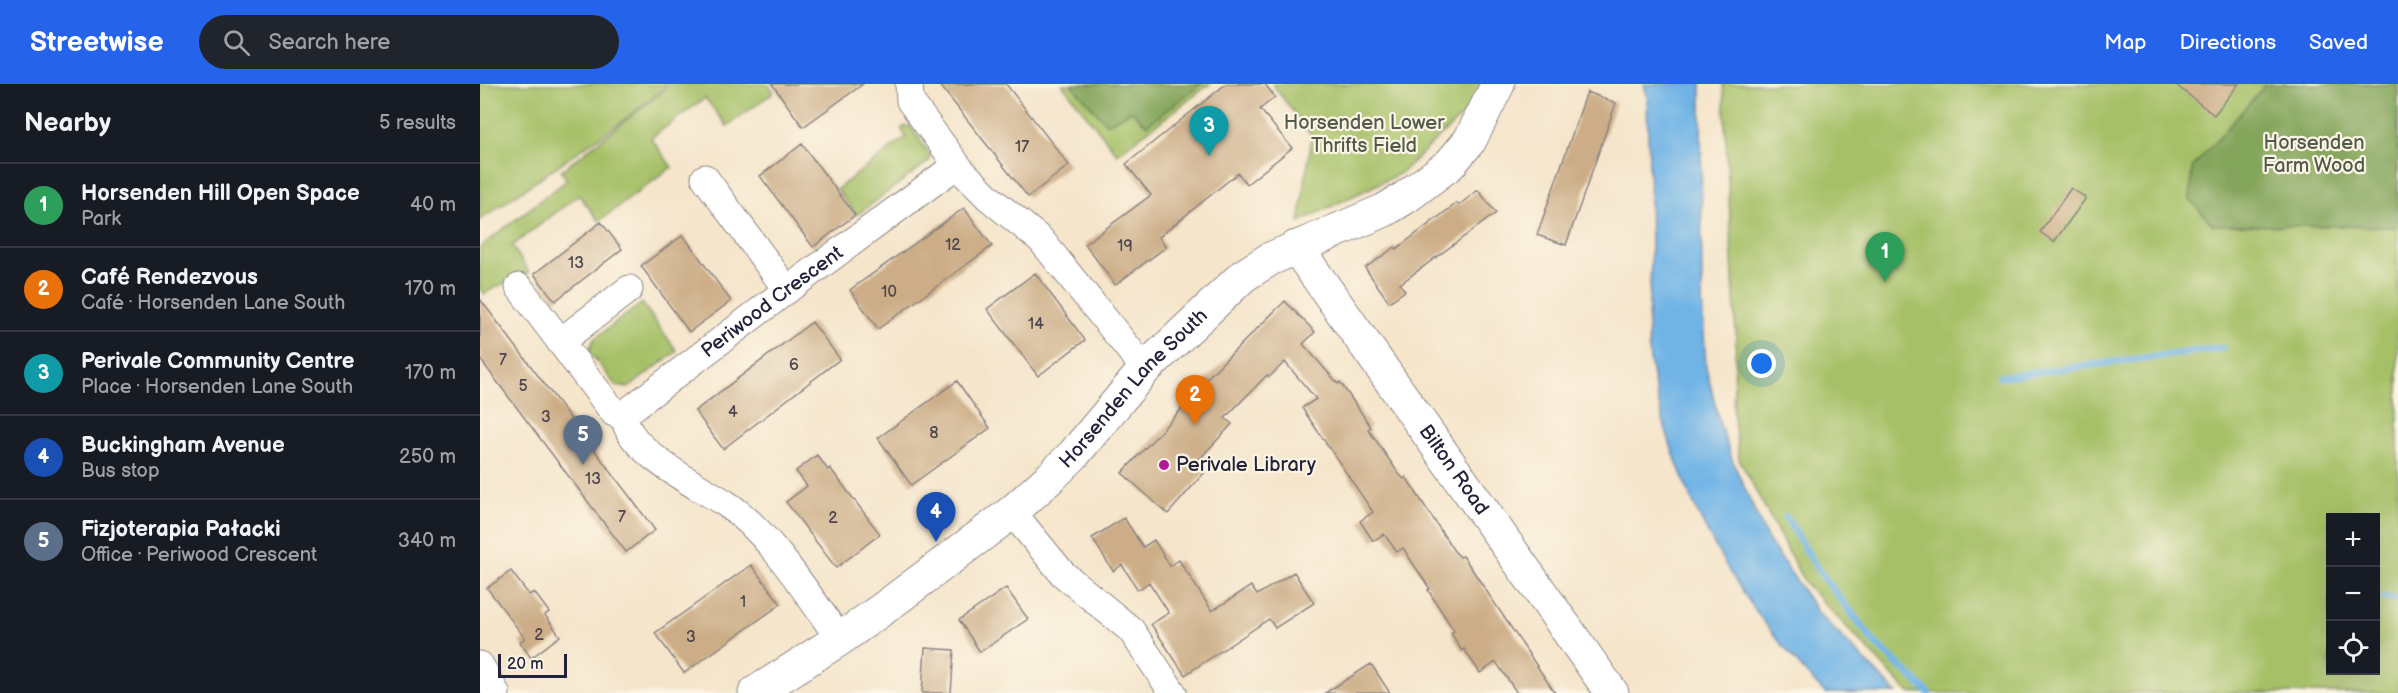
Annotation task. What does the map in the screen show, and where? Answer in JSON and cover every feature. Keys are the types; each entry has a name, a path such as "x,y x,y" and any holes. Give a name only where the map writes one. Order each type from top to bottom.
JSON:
{"street":[{"path":"909,84 910,101 961,170 989,198 1041,240 1145,369"},
{"name":"Horsenden Lane South","path":"755,693 840,639 1012,512 1074,454 1145,369 1243,276 1270,259 1385,210 1450,164 1470,140 1498,84"},
{"name":"Periwood Crescent","path":"625,417 627,412 787,290 950,170 961,170"},
{"path":"705,178 787,290"},
{"name":"Bilton Road","path":"1296,247 1612,693"},
{"path":"519,287 615,413 625,417 628,431 656,460 728,505 754,526 840,639"},
{"path":"560,342 629,289"},
{"path":"1012,512 1063,574 1131,630 1173,693"},
{"path":"480,665 496,693"}],"green space":[{"path":"480,84 668,84 628,117 480,220"},
{"path":"672,84 768,84 774,92 727,126 705,98 651,138 672,167 599,221 579,195 512,246 529,272 485,294 480,289 480,247 567,180 561,171"},
{"path":"1062,84 1210,84 1117,154"},
{"path":"1071,84 1201,84 1147,125 1131,111 1107,124"},
{"name":"Horsenden Lower Thrifts Field","path":"1272,84 1486,84 1481,98 1401,173 1299,222 1312,136"},
{"path":"1723,84 2398,84 2398,693 1909,693 1805,583 1739,459 1733,412 1736,336"},
{"name":"Horsenden Farm Wood","path":"2266,84 2398,84 2398,227 2213,225 2190,200 2192,168"},
{"path":"905,126 911,127 930,155 929,161 857,215 837,189 906,137 901,129"},
{"path":"642,303 677,351 628,388 616,386 589,351 594,339"}],"water":[{"path":"1644,84 1701,84 1702,297 1706,367 1719,421 1733,462 1767,538 1818,613 1897,693 1825,693 1793,658 1736,581 1691,497 1673,453 1650,360 1648,334 1651,216 1647,97"}],"building":[{"path":"772,84 863,84 803,127"},
{"path":"939,84 1006,84 1069,165 1028,197"},
{"path":"1226,84 1265,84 1275,97 1260,109 1292,148 1247,184 1238,173 1159,237 1166,247 1115,285 1085,244 1151,195 1126,164"},
{"path":"2175,84 2239,84 2214,115"},
{"path":"1587,92 1616,103 1566,245 1537,235"},
{"path":"802,144 855,215 813,247 760,176"},
{"path":"2071,188 2086,198 2054,242 2040,232"},
{"path":"1478,190 1496,213 1400,284 1405,291 1389,302 1365,268 1395,247 1396,249"},
{"path":"964,208 992,246 878,329 850,290"},
{"path":"601,222 622,249 555,301 534,274"},
{"path":"683,235 731,301 689,332 641,266"},
{"path":"1035,273 1085,340 1038,376 987,309"},
{"path":"480,299 655,530 626,552 480,359"},
{"path":"1285,301 1315,332 1303,344 1338,384 1340,382 1371,427 1368,429 1399,474 1404,479 1406,477 1454,551 1460,557 1463,556 1555,693 1517,693 1496,662 1480,673 1464,649 1462,651 1451,633 1454,631 1428,590 1430,589 1403,548 1397,552 1384,534 1373,541 1360,521 1373,512 1302,408 1316,399 1285,362 1269,377 1267,375 1225,418 1232,424 1194,465 1204,473 1168,514 1122,473 1203,386 1201,384"},
{"path":"812,322 840,359 723,449 695,411"},
{"path":"957,381 990,428 911,485 878,438"},
{"path":"817,455 828,470 830,468 880,534 836,568 786,502 807,486 796,471"},
{"path":"1124,518 1143,547 1154,540 1170,566 1179,560 1212,611 1251,586 1257,595 1294,572 1314,603 1275,628 1269,619 1185,675 1151,624 1169,613 1149,582 1138,590 1122,565 1113,571 1092,538"},
{"path":"751,565 781,604 684,673 655,633"},
{"path":"511,571 529,595 534,592 549,612 545,615 560,636 531,658 520,642 525,638 487,588"},
{"path":"1006,588 1028,619 980,652 959,620"},
{"path":"925,648 954,650 951,693 922,693"},
{"path":"1371,664 1390,693 1325,693"}],"waterway":[{"path":"2000,377 2222,348"},
{"path":"1786,517 1818,570 1874,642 1929,693"},
{"path":"2384,598 2398,598"}],"place":[{"name":"Perivale Community Centre","path":"1209,156"},
{"name":"Horsenden Hill Open Space","path":"1885,282"},
{"name":"Café Rendezvous","path":"1195,425"},
{"name":"Fizjoterapia Pałacki","path":"583,465"},
{"name":"Perivale Library","path":"1164,465"},
{"name":"Buckingham Avenue","path":"936,542"}]}
